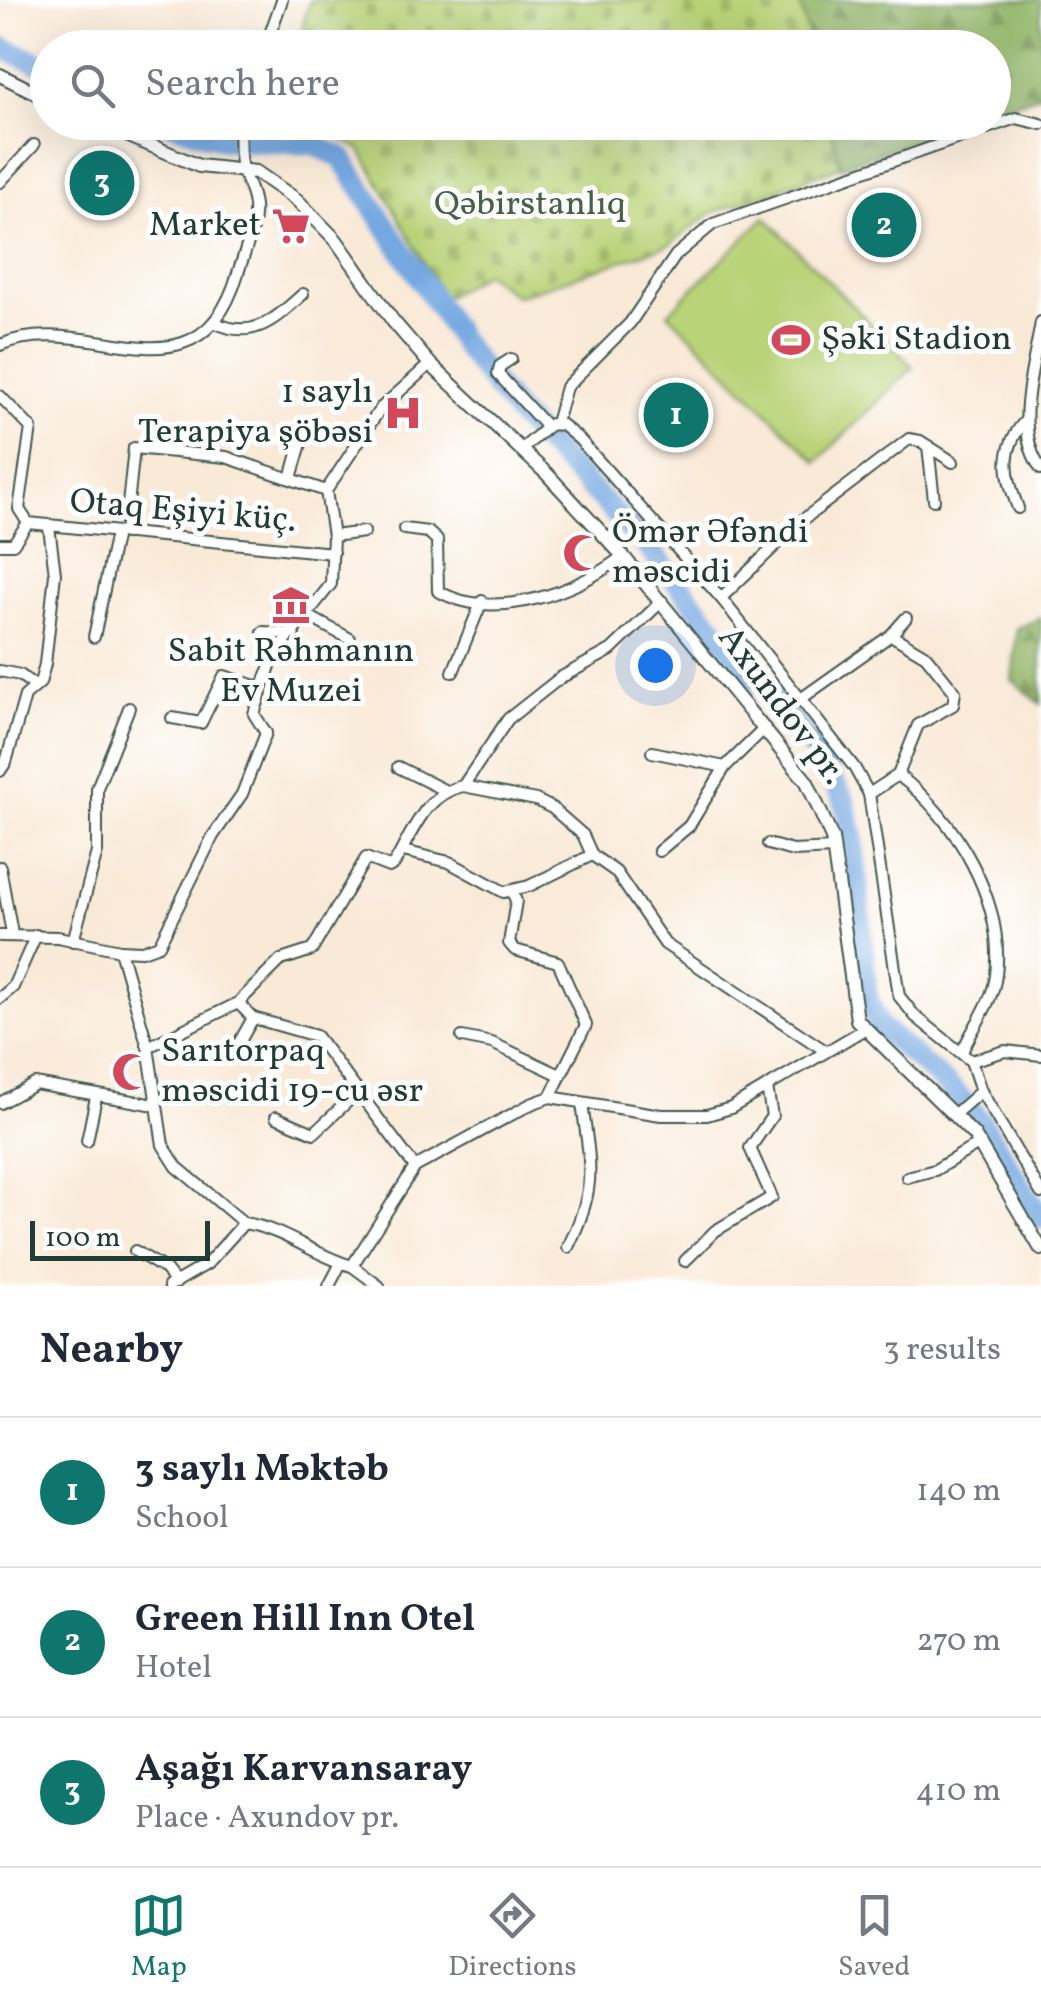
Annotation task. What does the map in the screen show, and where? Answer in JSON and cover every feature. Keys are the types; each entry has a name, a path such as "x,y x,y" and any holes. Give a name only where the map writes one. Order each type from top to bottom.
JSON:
{"street":[{"path":"272,30 282,0"},
{"path":"0,76 30,90"},
{"path":"1011,120 1041,124"},
{"name":"Axundov pr.","path":"140,140 199,166 242,170 282,186 316,218 430,364 526,445 662,600 815,794 834,848 849,988 863,1030"},
{"path":"0,345 61,337 137,346 186,344 200,338 216,323 232,293 252,223 255,207 242,170 240,140"},
{"path":"526,445 551,424 566,388 630,323 676,255 713,224 953,140"},
{"path":"0,182 34,145"},
{"path":"216,323 242,331 263,327 303,294"},
{"path":"1041,322 1026,420 1028,444 1041,470"},
{"path":"511,359 500,366 498,374 623,484 721,598 854,767 869,794 899,996 915,1016 971,1061 977,1094 1041,1193"},
{"path":"0,867 6,935 36,935 120,950 152,949 165,938 213,836 242,794 254,764 266,733 254,719 274,657 331,584 333,536 326,491 380,409 430,364"},
{"name":"Otaq Eşiyi küç.","path":"0,396 31,428 18,509 28,523 333,553"},
{"path":"1018,508 1005,475 1012,438 1026,420"},
{"path":"721,598 800,522 909,439 952,462"},
{"path":"291,478 302,440"},
{"path":"928,446 934,500"},
{"path":"94,638 121,533 134,448 226,457 326,491"},
{"name":"Otaq Eşiyi küç.","path":"0,544 13,544 28,523"},
{"path":"0,770 6,762 25,696 42,678 53,599 49,528"},
{"path":"404,529 428,532 438,540 438,591 482,601 516,603 575,588 623,556"},
{"path":"333,536 364,532"},
{"path":"462,786 508,719 560,678 611,650 662,600"},
{"path":"453,672 482,601"},
{"path":"308,616 350,640"},
{"path":"802,698 891,634 906,618"},
{"path":"263,632 294,634"},
{"path":"869,794 898,775 918,725 957,699 926,656 891,634"},
{"path":"0,671 20,675 35,686"},
{"path":"172,718 201,723 224,676 262,688"},
{"path":"73,940 97,852 98,788 129,708"},
{"path":"660,850 696,817 724,767 764,728"},
{"path":"652,752 724,767"},
{"path":"398,767 444,790"},
{"path":"898,775 926,799 962,850 996,922 996,977 962,1052"},
{"path":"148,1047 238,1004 281,960 312,950 366,858 389,867 410,830 444,790 462,786 517,795 552,808 583,835 592,855 616,872 664,944 824,1050"},
{"path":"768,844 793,851 834,848"},
{"path":"402,850 449,862 498,890 512,891 592,855"},
{"path":"512,891 516,901 510,943 515,950 558,962 586,1025 578,1048 558,1074 550,1097"},
{"path":"0,998 14,987 36,935"},
{"path":"120,950 148,1047 164,1145 178,1167 244,1223 275,1229 347,1265 379,1286"},
{"path":"238,1004 253,1018 316,1036 415,1167"},
{"path":"235,1050 253,1018"},
{"path":"329,1286 415,1167 550,1097 661,1115 707,1116 731,1108 863,1030 957,1112 1041,1249"},
{"path":"462,1037 492,1043 558,1074"},
{"path":"971,1061 1004,1052 1041,1055"},
{"path":"0,1103 34,1084 155,1104"},
{"path":"686,1261 715,1231 772,1196 750,1148 772,1116 767,1088"},
{"path":"276,1118 314,1133 360,1090"},
{"path":"957,1112 977,1094"},
{"path":"88,1142 96,1097"},
{"path":"568,1248 588,1206 592,1172 582,1104"},
{"path":"907,1178 936,1170 980,1144"},
{"path":"135,1251 165,1270 172,1284 207,1264 244,1223"}],"green space":[{"path":"310,0 799,0 807,30 302,30"},
{"path":"799,0 1041,0 1041,94 1011,105 1011,30 807,30"},
{"name":"Qəbirstanlıq","path":"343,140 833,140 840,167 711,213 669,245 516,296 485,273 444,298 360,149"},
{"path":"833,140 915,140 840,167"},
{"name":"Şəki Stadion","path":"765,217 913,367 817,462 668,313"},
{"path":"1041,618 1041,704 1012,680 1017,628"}],"waterway":[{"path":"0,47 30,60"},
{"path":"224,140 313,144 341,157 466,349 518,415 647,546 814,749 844,800 853,836 867,996 879,1026 955,1092 980,1120 1041,1218"}],"place":[{"name":"Aşağı Karvansaray","path":"102,183"},
{"name":"Green Hill Inn Otel","path":"884,225"},
{"name":"Market","path":"291,226"},
{"name":"Şəki Stadion","path":"791,340"},
{"name":"1 saylı Terapiya şöbəsi","path":"403,413"},
{"name":"3 saylı Məktəb","path":"676,415"},
{"name":"Ömər Əfəndi məscidi","path":"582,553"},
{"name":"Sabit Rəhmanın Ev Muzei","path":"291,605"},
{"name":"Sarıtorpaq məscidi 19-cu əsr","path":"131,1072"}]}
